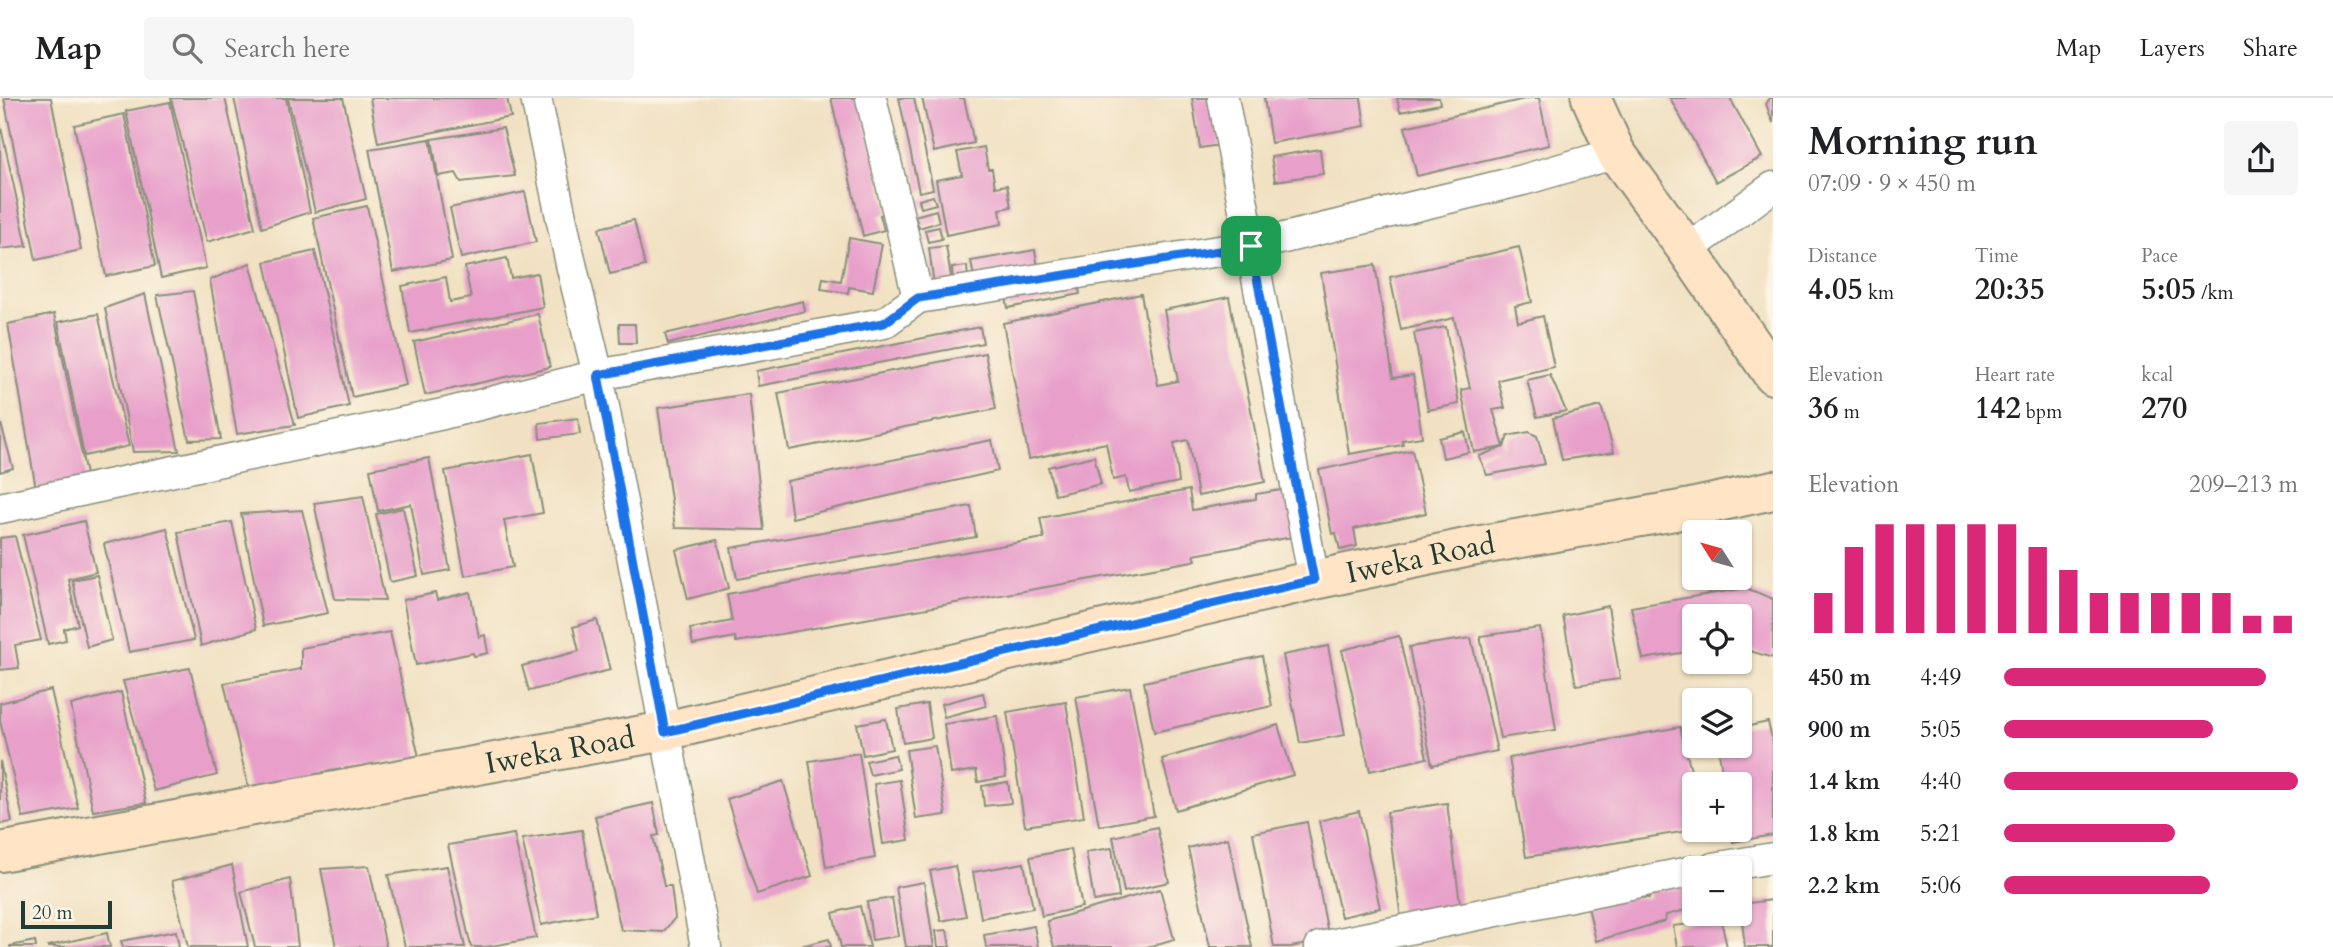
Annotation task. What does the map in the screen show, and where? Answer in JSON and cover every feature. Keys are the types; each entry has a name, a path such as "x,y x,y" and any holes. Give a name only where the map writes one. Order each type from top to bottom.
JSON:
{"main road":[{"path":"1591,98 1616,152 1773,375"},
{"name":"Iweka Road","path":"0,852 665,732 1314,580 1470,547 1686,509 1773,490"}],"street":[{"path":"536,98 571,264 598,375 706,947"},
{"path":"872,98 918,298"},
{"path":"1223,98 1314,580"},
{"path":"0,508 443,414 598,375 884,323 918,298 1251,246 1523,180 1616,152"},
{"path":"1686,250 1773,187"},
{"path":"1752,862 1773,858"},
{"path":"1320,947 1682,873"}],"building":[{"path":"4,98 51,98 81,250 36,260"},
{"path":"171,98 225,98 255,228 207,242"},
{"path":"234,98 286,98 310,212 262,228"},
{"path":"288,98 343,98 366,199 315,212"},
{"path":"370,98 507,98 511,117 378,143"},
{"path":"831,98 860,98 888,212 880,215 884,230 863,236"},
{"path":"899,98 914,98 933,189 919,192"},
{"path":"922,98 964,98 974,143 934,152"},
{"path":"1192,98 1213,98 1220,145 1200,148"},
{"path":"1264,98 1361,98 1365,126 1271,143"},
{"path":"1397,98 1439,98 1440,104 1400,112"},
{"path":"1529,98 1539,98 1549,145 1417,176 1405,127"},
{"path":"1670,98 1730,98 1762,157 1716,182"},
{"path":"1773,98 1773,123 1766,104"},
{"path":"170,102 206,268 161,278 126,111"},
{"path":"124,114 155,266 106,276 74,125"},
{"path":"0,123 27,246 0,249"},
{"path":"503,128 515,176 461,182 456,173 438,176 432,139"},
{"path":"430,139 452,260 393,272 369,149"},
{"path":"984,147 995,187 1007,185 1011,207 1000,209 1002,224 946,235 936,180 962,175 957,152"},
{"path":"1320,149 1323,174 1275,181 1271,157"},
{"path":"525,192 536,242 461,258 450,208"},
{"path":"933,196 936,204 921,208 919,200"},
{"path":"367,206 406,385 352,397 313,218"},
{"path":"936,210 939,222 919,228 915,216"},
{"path":"634,220 645,266 610,274 599,228"},
{"path":"939,227 942,239 928,242 925,230"},
{"path":"849,238 882,244 873,291 849,287 848,293 821,289 823,278 841,281"},
{"path":"946,246 952,283 934,286 929,248"},
{"path":"1519,247 1532,302 1515,306 1518,322 1543,316 1554,367 1498,380 1505,408 1493,410 1504,447 1474,452 1461,390 1470,388 1454,318 1401,330 1390,277"},
{"path":"1035,250 1038,267 974,278 971,261"},
{"path":"315,251 349,406 298,418 265,262"},
{"path":"507,258 511,278 537,273 543,307 410,333 402,286 446,277 450,302 471,298 465,267"},
{"path":"250,263 295,425 237,434 210,280"},
{"path":"1375,265 1393,378 1413,375 1422,437 1402,440 1403,445 1349,454 1321,273"},
{"path":"967,266 968,279 953,281 952,268"},
{"path":"1077,277 1080,294 1008,308 1005,291"},
{"path":"193,291 221,439 189,440 157,295"},
{"path":"145,294 179,451 133,452 105,308"},
{"path":"1141,294 1158,385 1178,381 1164,310 1229,297 1265,482 1198,496 1188,440 1174,443 1179,482 1129,492 1126,477 1113,480 1106,443 1029,459 1003,323"},
{"path":"803,301 805,311 668,344 665,334"},
{"path":"54,314 87,480 36,489 8,324"},
{"path":"98,314 129,446 84,456 58,322"},
{"path":"538,314 550,367 425,395 414,342"},
{"path":"619,324 635,324 636,343 620,343"},
{"path":"980,327 983,343 758,386 756,371"},
{"path":"1446,327 1459,404 1428,410 1414,333"},
{"path":"985,353 996,409 789,450 778,393"},
{"path":"1550,375 1566,411 1537,417 1527,380"},
{"path":"749,394 764,530 675,528 658,408"},
{"path":"1601,406 1614,452 1562,460 1553,418"},
{"path":"578,418 580,434 540,439 539,423"},
{"path":"0,420 13,468 0,472"},
{"path":"1465,432 1469,452 1443,458 1439,438"},
{"path":"1529,432 1537,436 1545,464 1487,475 1479,456 1504,447 1508,436"},
{"path":"992,440 998,471 792,518 787,481"},
{"path":"1412,450 1426,513 1354,529 1357,546 1340,550 1336,533 1332,534 1319,470"},
{"path":"532,454 543,513 504,520 513,567 465,576 445,471"},
{"path":"1094,456 1101,484 1055,495 1048,467"},
{"path":"429,458 450,570 424,575 411,504 378,511 370,469"},
{"path":"1288,489 1298,536 1194,555 1196,560 1193,561 736,642 735,637 693,645 690,629 732,621 727,594 1044,538 1040,518 1189,490 1192,510 1256,499 1256,494"},
{"path":"363,496 385,600 335,599 314,503"},
{"path":"971,506 976,537 737,579 731,548"},
{"path":"403,508 418,576 390,582 376,514"},
{"path":"302,510 328,613 263,626 241,514"},
{"path":"84,521 96,572 68,579 78,625 64,629 66,640 48,644 23,535"},
{"path":"232,522 256,629 201,646 178,532"},
{"path":"167,528 194,640 129,652 104,544"},
{"path":"15,536 41,640 15,645 19,668 0,670 0,538"},
{"path":"717,540 729,588 688,599 676,550"},
{"path":"97,575 112,640 87,647 72,580"},
{"path":"1734,590 1751,590 1773,599 1773,658 1752,652 1752,604 1682,604 1682,653 1643,659 1631,607"},
{"path":"470,592 479,637 485,635 488,653 474,656 473,653 416,665 403,600 435,593 437,600"},
{"path":"1608,606 1620,679 1576,685 1563,616"},
{"path":"597,620 610,670 529,691 522,666 579,651 573,627"},
{"path":"1540,628 1556,730 1500,738 1480,636"},
{"path":"390,632 419,757 323,772 323,781 250,794 224,683 301,669 301,648"},
{"path":"1399,636 1427,758 1370,771 1342,650"},
{"path":"1471,638 1497,751 1432,765 1409,647"},
{"path":"1328,646 1345,735 1300,743 1283,655"},
{"path":"1262,656 1272,706 1154,732 1144,682"},
{"path":"190,668 217,775 154,791 123,681"},
{"path":"1130,687 1154,816 1099,826 1076,697"},
{"path":"51,690 78,808 23,818 0,721 0,703"},
{"path":"121,692 146,803 93,811 71,705"},
{"path":"983,693 986,706 944,717 941,704"},
{"path":"1066,702 1084,817 1025,826 1007,712"},
{"path":"927,704 932,738 903,743 898,709"},
{"path":"997,716 1006,777 978,782 976,770 951,774 944,724"},
{"path":"886,719 892,749 863,755 857,724"},
{"path":"1768,722 1773,744 1773,835 1752,839 1752,772 1722,772 1720,758 1752,758 1752,725"},
{"path":"1278,725 1293,775 1176,810 1162,759"},
{"path":"1680,727 1682,758 1688,758 1691,772 1682,772 1682,832 1526,857 1509,758"},
{"path":"935,746 946,815 916,819 906,750"},
{"path":"859,753 875,858 826,867 809,761"},
{"path":"895,755 899,769 870,775 866,761"},
{"path":"0,761 12,822 0,824"},
{"path":"900,780 909,840 883,844 874,784"},
{"path":"783,781 812,876 757,894 727,799"},
{"path":"1008,782 1011,803 984,806 982,786"},
{"path":"653,803 659,835 653,836 664,886 671,886 675,918 663,932 621,930 595,816"},
{"path":"1447,803 1461,911 1401,919 1387,812"},
{"path":"1359,811 1380,908 1341,917 1319,821"},
{"path":"1307,822 1329,940 1291,947 1274,947 1253,833"},
{"path":"1157,827 1169,882 1124,892 1113,837"},
{"path":"582,830 596,914 541,925 522,839"},
{"path":"514,834 536,938 471,947 448,845"},
{"path":"1228,838 1252,947 1210,947 1188,848"},
{"path":"1112,848 1119,897 1094,901 1086,852"},
{"path":"1071,849 1082,907 1042,916 1030,857"},
{"path":"1024,863 1033,908 981,918 973,872"},
{"path":"232,865 248,947 188,947 172,881"},
{"path":"369,866 386,947 336,947 321,869"},
{"path":"447,866 465,947 405,947 388,875"},
{"path":"955,866 966,916 941,921 930,871"},
{"path":"290,879 298,947 255,947 241,892"},
{"path":"924,882 934,947 906,947 896,887"},
{"path":"1682,888 1682,911 1666,915 1665,921 1596,941 1588,907 1620,897 1649,898 1650,891"},
{"path":"1160,889 1174,939 1147,947 1054,947 1047,921"},
{"path":"892,898 898,936 872,940 867,902"},
{"path":"1773,900 1773,947 1745,947 1743,926 1752,926 1752,903"},
{"path":"860,906 870,947 841,947 833,913"},
{"path":"1034,926 1038,947 986,947 984,935"},
{"path":"1673,926 1722,926 1727,947 1677,947"},
{"path":"947,930 950,947 938,947 936,931"},
{"path":"176,931 179,947 123,947 121,941"},
{"path":"107,933 110,947 48,947 48,946"},
{"path":"829,939 831,947 801,947 801,946"},
{"path":"35,941 36,947 10,947 10,946"}],"route":[{"path":"1251,246 1314,580 665,732 598,375 884,323 918,298 1251,246"}]}
